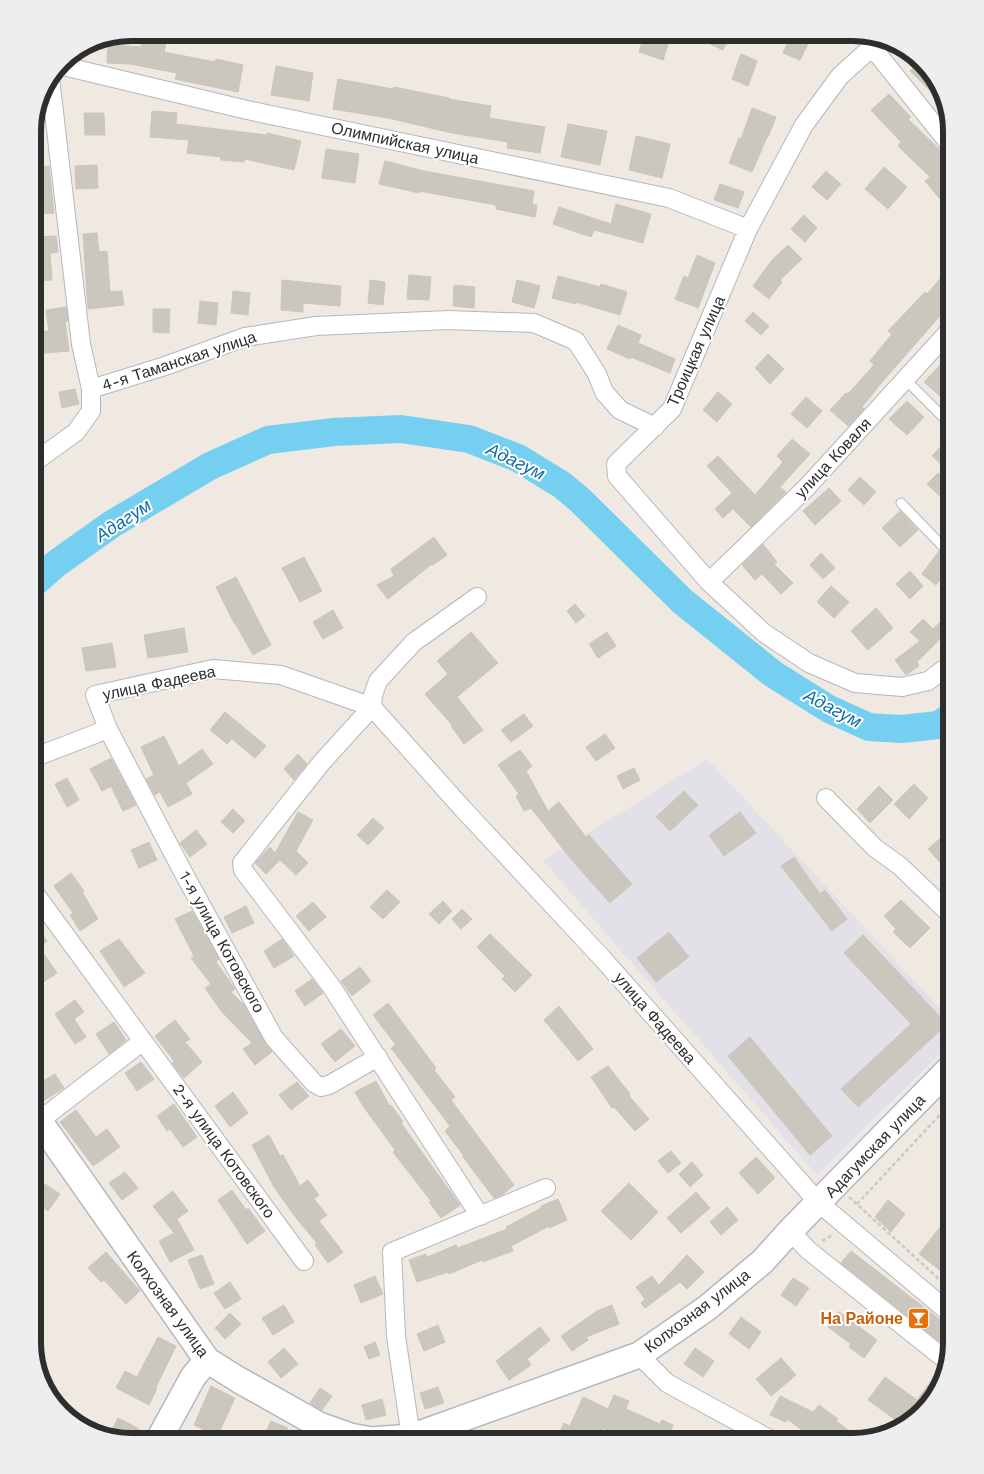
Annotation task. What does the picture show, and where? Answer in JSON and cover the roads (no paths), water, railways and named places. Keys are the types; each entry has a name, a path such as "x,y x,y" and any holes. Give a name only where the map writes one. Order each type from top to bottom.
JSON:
{"main road":[{"name":"Адагумская улица","path":"819,1203 943,1076"},
{"name":"Колхозная улица","path":"41,1124 207,1360 319,1425 342,1433"},
{"name":"Колхозная улица","path":"422,1433 639,1355 707,1308 763,1261 819,1203"},
{"path":"162,1433 193,1377 207,1360"}],"street":[{"path":"877,44 943,134"},
{"name":"Троицкая улица","path":"877,44 840,76 804,125 748,229 672,409 655,428 616,464 617,476 709,582 764,633 809,663 855,682 902,687 928,681 943,670"},
{"name":"Олимпийская улица","path":"69,67 247,110 669,198 748,229"},
{"name":"4-я Таманская улица","path":"52,91 81,344 90,389 165,366 245,337 307,328 448,320 534,323 576,341 597,374 604,392 609,398 620,410 655,428"},
{"name":"улица Коваля","path":"709,582 807,486 943,339"},
{"path":"41,457 76,432 91,411 90,389"},
{"path":"477,597 414,642 378,681 373,695 372,707 322,762 244,857 242,863 243,870 331,986 480,1216"},
{"name":"улица Фадеева","path":"108,729 95,695 213,669 281,675 372,707 463,810 602,958 819,1203 943,1306"},
{"path":"41,755 108,729"},
{"name":"1-я улица Котовского","path":"108,729 178,863 274,1038 314,1083 321,1087 329,1085 378,1057"},
{"path":"826,798 875,848 900,866 943,907"},
{"name":"2-я улица Котовского","path":"41,902 304,1261"},
{"path":"41,1113 143,1041"},
{"path":"410,1433 396,1336 392,1252 546,1188"},
{"path":"790,1231 808,1250 942,1356"},
{"name":"Колхозная улица","path":"639,1355 667,1383 757,1433"}],"lane":[{"path":"906,380 943,416"},
{"path":"901,503 943,546"}],"waterway":[{"name":"Адагум","path":"41,577 57,563 112,524 210,466 268,440 334,432 401,429 469,439 518,458 562,485 580,500 682,601 773,674 829,709 869,727 902,729 938,725 943,722"}],"place":[{"name":"На Районе","path":"919,1318"}]}
